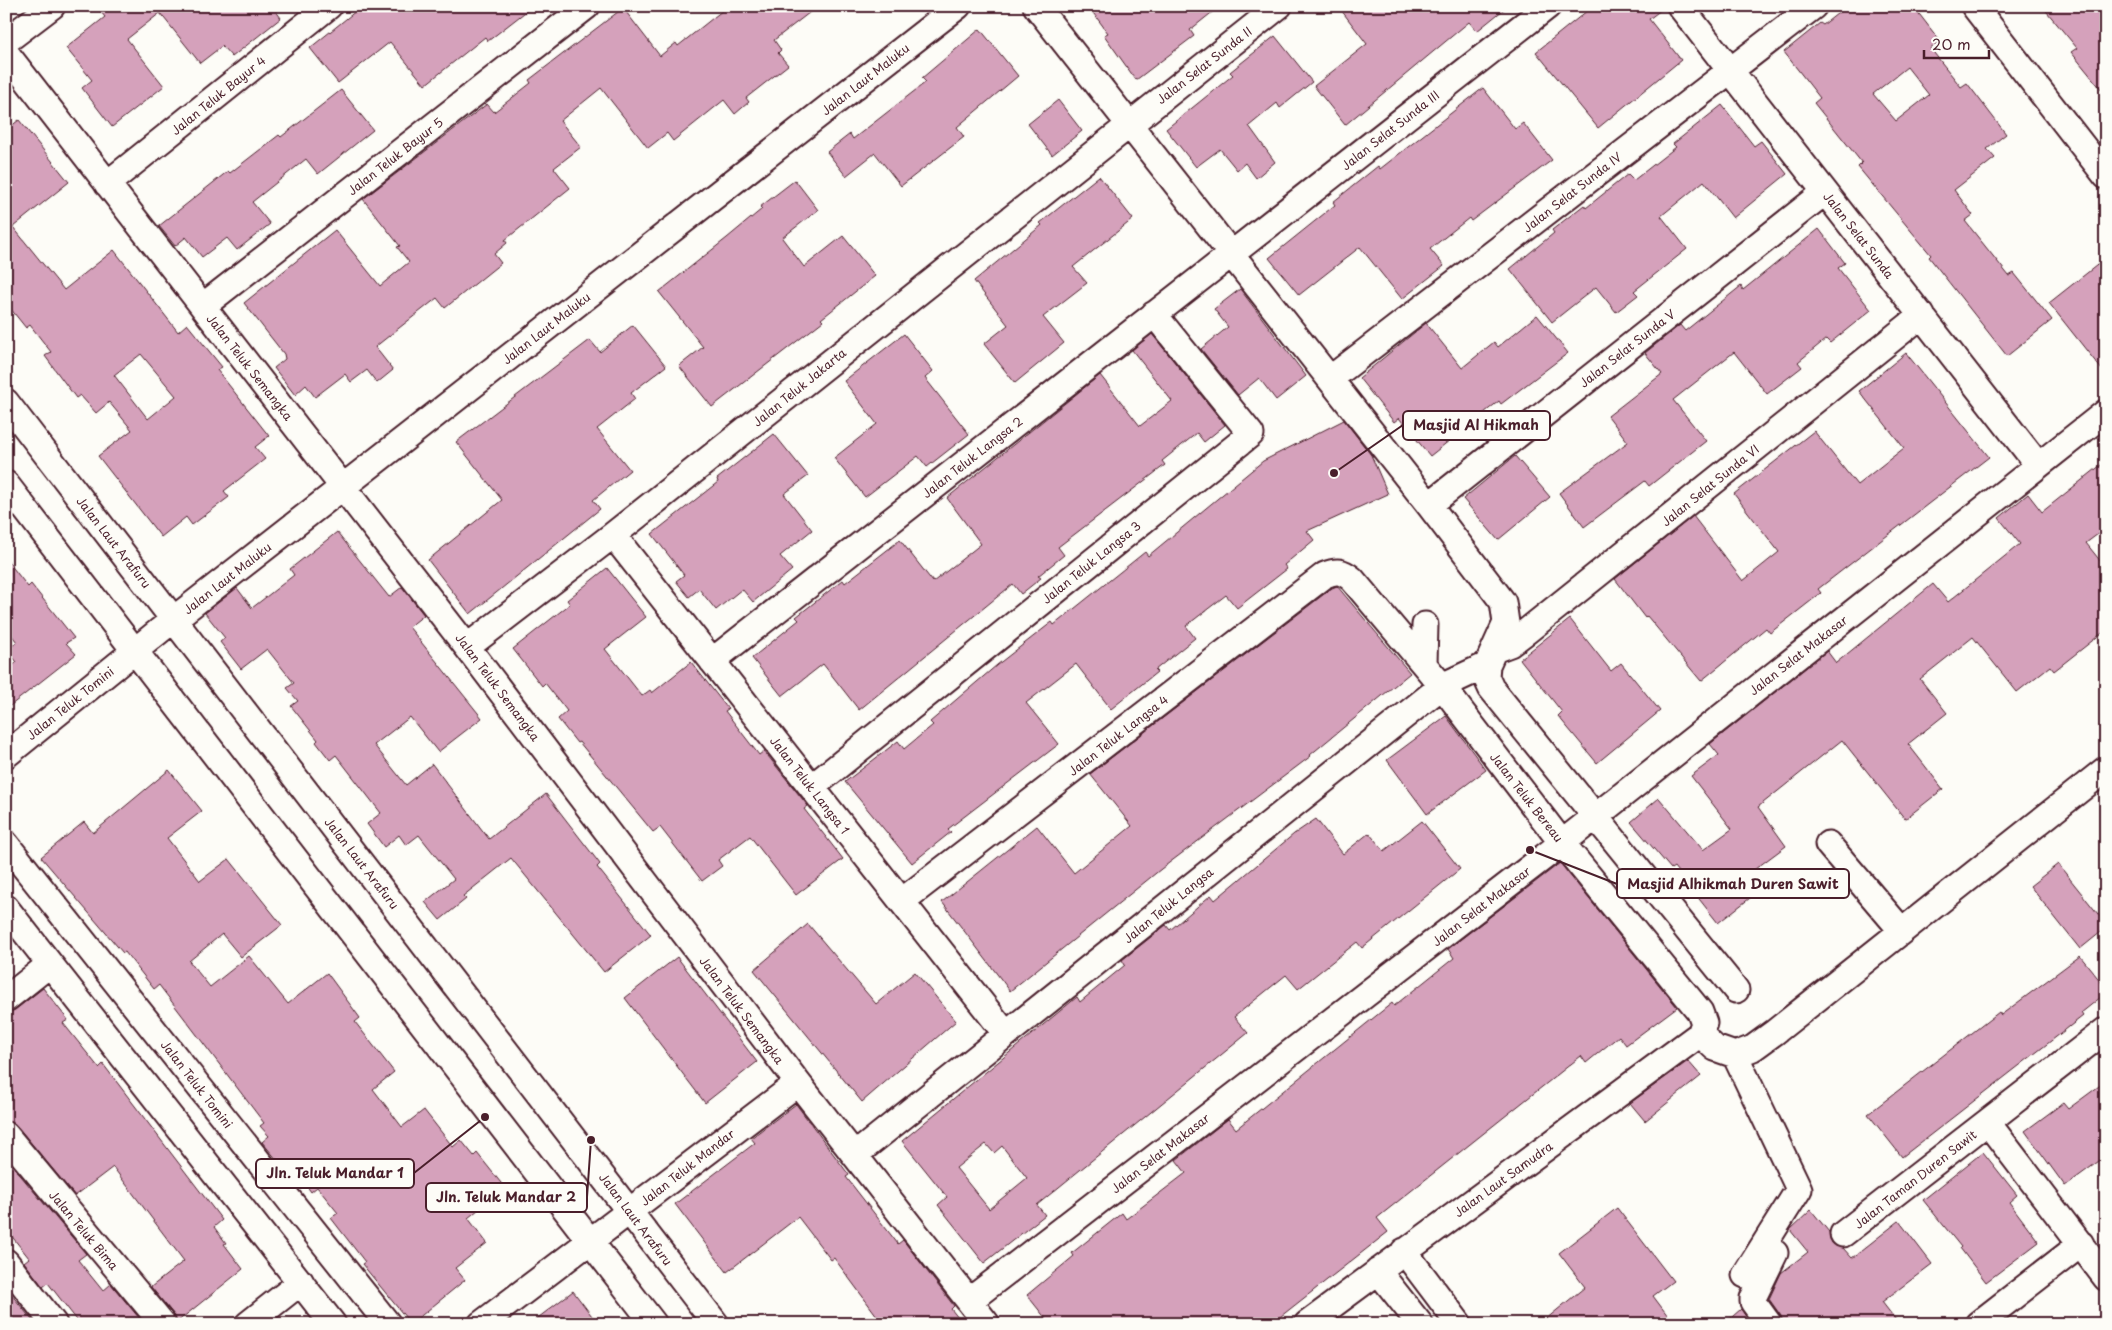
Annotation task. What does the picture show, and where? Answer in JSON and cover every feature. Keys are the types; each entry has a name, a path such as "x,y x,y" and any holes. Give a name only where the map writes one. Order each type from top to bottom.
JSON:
{"street":[{"path":"6,41 52,6"},
{"name":"Jalan Teluk Bayur 4","path":"107,184 329,6"},
{"name":"Jalan Teluk Bayur 5","path":"203,306 587,6"},
{"name":"Jalan Laut Maluku","path":"135,651 958,6"},
{"path":"1036,6 1330,378 1503,602 1506,623 1490,657 1486,677 1491,688 1736,990"},
{"name":"Jalan Selat Sunda II","path":"1129,124 1280,6"},
{"name":"Jalan Selat Sunda III","path":"1232,253 1548,6"},
{"name":"Jalan Selat Sunda","path":"1680,6 2038,465"},
{"name":"Jalan Selat Sunda IV","path":"1330,378 1814,6"},
{"path":"1974,6 2106,176"},
{"name":"Jalan Teluk Semangka","path":"6,53 467,647 798,1083 986,1324"},
{"name":"Jalan Teluk Jakarta","path":"467,647 613,535 1129,124"},
{"name":"Jalan Selat Sunda V","path":"1429,505 1825,192"},
{"name":"Jalan Teluk Langsa 2","path":"712,661 1232,253"},
{"name":"Jalan Teluk Langsa 3","path":"812,787 1251,434 1154,314"},
{"name":"Jalan Selat Sunda VI","path":"1490,657 1527,631 1922,315"},
{"name":"Jalan Laut Arafuru","path":"6,402 716,1324"},
{"name":"Jalan Selat Makasar","path":"969,1301 1562,843 2106,412"},
{"path":"6,484 654,1324"},
{"name":"Jalan Teluk Langsa 1","path":"613,535 1006,1034"},
{"name":"Jalan Teluk Bereau","path":"1335,571 1342,572 1352,579 1424,664 1562,843 1700,1012 1704,1023 1700,1034"},
{"name":"Jalan Teluk Langsa 4","path":"902,901 1325,575 1335,571"},
{"path":"1424,664 1425,625"},
{"name":"Jalan Teluk Tomini","path":"6,755 135,651"},
{"name":"Jalan Teluk Langsa","path":"855,1155 1442,686 1490,657"},
{"path":"1700,1034 1715,1048 1735,1055 1753,1048 2106,769"},
{"name":"Jalan Teluk Tomini","path":"6,844 388,1324"},
{"path":"1828,844 1902,931"},
{"path":"6,908 333,1324"},
{"path":"6,999 50,964"},
{"name":"Jalan Taman Duren Sawit","path":"1843,1234 2106,1030"},
{"name":"Jalan Laut Samudra","path":"1307,1324 1700,1034"},
{"path":"1735,1055 1798,1184 1797,1193 1744,1275"},
{"name":"Jalan Teluk Mandar","path":"481,1324 798,1083"},
{"name":"Jalan Taman Duren Sawit","path":"1988,1123 2106,1278"},
{"name":"Jalan Teluk Bima","path":"6,1135 163,1324"},
{"path":"1769,1324 1753,1302 1753,1298 1781,1240 1775,1228"},
{"path":"1978,1324 2081,1244"},
{"path":"1404,1251 1460,1324"},
{"path":"6,1262 54,1324"},
{"path":"1378,1271 1420,1324"},
{"path":"248,1324 301,1282"}],"building":[{"path":"96,6 272,6 281,18 232,57 222,46 200,63 160,13 127,39 164,86 112,127 82,88 92,80 66,48 105,17"},
{"path":"362,6 533,6 488,41 485,37 425,85 390,42 338,83 310,48"},
{"path":"728,6 818,6 774,40 781,50 778,53 788,65 746,98 749,102 735,114 724,100 673,141 667,133 648,148 601,88 560,121 581,147 554,168 570,188 505,240 507,243 494,254 501,263 445,308 437,298 375,347 393,370 377,383 367,370 351,382 345,374 315,397 306,385 295,395 274,368 285,359 284,354 244,303 335,230 380,286 409,262 397,247 400,246 363,199 487,104 494,112 531,83 529,80 623,8 660,56 676,43 678,46"},
{"path":"1088,6 1220,6 1190,30 1194,36 1136,80 1104,35 1108,33"},
{"path":"1338,6 1508,6 1477,31 1469,22 1345,125 1314,86 1367,44"},
{"path":"1593,6 1666,6 1649,19 1681,60 1598,128 1536,52"},
{"path":"1847,6 1913,6 1940,41 1930,48 1961,87 1967,83 2006,134 1987,149 1995,158 1954,190 1973,215 1965,221 2009,276 2014,273 2052,320 2007,356 1929,257 1931,255 1858,167 1862,163 1814,103 1820,98 1784,52 1820,23 1823,25","holes":["1907,67 1929,95 1896,121 1873,94"]},
{"path":"2042,6 2106,6 2106,95 2071,52 2077,48"},
{"path":"980,29 1018,76 957,127 964,137 901,186 875,153 846,176 827,152 850,134 853,139 926,82 922,78"},
{"path":"1275,36 1312,82 1280,108 1277,103 1249,126 1275,162 1256,178 1245,163 1237,170 1220,149 1196,167 1166,129 1233,75 1230,72"},
{"path":"1483,88 1515,129 1523,123 1552,160 1471,221 1469,218 1430,249 1444,266 1402,299 1360,247 1299,295 1269,258 1335,205 1333,202 1378,166 1380,169"},
{"path":"341,90 373,130 318,174 306,159 252,202 270,224 237,250 227,238 202,257 186,237 175,246 159,226 228,171 230,173 279,135 281,137"},
{"path":"1058,100 1082,131 1052,155 1028,124"},
{"path":"1722,105 1754,146 1761,141 1787,174 1733,218 1704,181 1661,216 1687,249 1634,291 1638,295 1616,312 1596,287 1552,322 1510,269 1554,233 1552,230 1584,205 1586,208 1628,174 1634,180 1676,147 1673,144"},
{"path":"19,120 69,182 13,227 64,290 114,250 178,332 187,324 222,367 217,370 269,436 255,447 265,459 224,491 229,497 192,525 186,517 161,537 98,456 132,430 109,402 96,413 80,395 76,398 45,356 51,352 30,325 26,328 6,303 6,130","holes":["141,354 176,396 148,419 114,375"]},
{"path":"1099,176 1133,219 1073,267 1087,283 1043,317 1064,343 1015,383 984,344 1008,325 974,281 1042,225 1040,223"},
{"path":"795,180 818,210 782,238 804,267 843,236 875,276 821,319 823,321 712,407 679,366 703,347 659,292 727,238 762,209 760,207"},
{"path":"1819,229 1845,263 1838,268 1871,310 1830,343 1826,339 1798,362 1802,367 1767,394 1734,352 1673,400 1706,441 1649,486 1645,481 1584,527 1559,493 1628,442 1608,416 1662,374 1645,353 1680,325 1685,331 1741,286 1743,290"},
{"path":"2106,258 2106,375 2049,303"},
{"path":"1240,289 1306,376 1276,400 1259,378 1238,395 1201,349 1228,327 1214,309"},
{"path":"1537,315 1568,353 1501,404 1499,401 1430,456 1399,418 1394,422 1359,378 1426,323 1462,368 1494,342 1498,347"},
{"path":"633,325 666,366 631,393 635,399 597,429 630,470 593,500 600,509 470,614 428,560 502,500 456,442 590,340 600,352"},
{"path":"904,334 933,371 925,378 969,434 927,467 918,456 865,497 834,458 877,424 844,381"},
{"path":"1152,334 1225,425 1204,442 1197,433 1162,461 1165,465 1058,547 1064,555 1038,576 1041,578 1021,594 1013,584 859,710 823,664 782,696 752,658 799,620 796,617 843,580 845,583 900,540 933,582 981,544 947,498 1100,375 1140,426 1172,401 1132,350"},
{"path":"1906,353 1989,457 1818,589 1821,593 1770,633 1766,628 1701,681 1647,616 1645,618 1615,579 1693,516 1743,581 1779,552 1734,494 1814,431 1857,485 1904,448 1859,391"},
{"path":"1344,420 1371,455 1388,494 1307,531 1314,540 1284,565 1287,569 1237,608 1226,595 1186,626 1195,638 1111,709 1076,664 1026,703 1059,744 948,829 951,832 912,863 845,782 898,741 904,749 933,725 930,722 997,665 1052,622 1054,625 1145,552 1148,556 1263,461"},
{"path":"774,434 808,476 784,494 812,530 780,556 792,570 753,602 742,589 716,610 699,589 689,597 676,581 684,575 652,534 718,482 717,479"},
{"path":"1515,456 1550,497 1498,540 1463,499"},
{"path":"2106,461 2106,528 2086,543 2106,568 2106,630 2054,671 2050,666 2017,692 1973,637 1920,679 1947,713 1908,744 1943,789 1905,819 1842,740 1758,807 1786,846 1747,875 1759,891 1718,923 1674,867 1671,869 1631,822 1659,798 1703,850 1732,829 1691,776 1719,755 1710,744 1827,651 1836,663 1933,584 1948,602 2020,544 1999,518 2028,494 2042,512"},
{"path":"337,532 389,597 402,587 424,615 409,627 482,718 438,752 410,717 374,745 406,785 432,764 489,839 546,794 600,864 597,867 651,935 604,972 511,858 463,896 466,899 440,920 425,902 454,879 419,835 406,845 399,835 384,847 367,824 381,813 336,755 330,760 316,742 318,740 291,706 298,701 287,688 294,683 267,649 241,669 220,642 225,638 205,613 237,588 252,608 294,575 290,569"},
{"path":"6,559 28,587 31,584 74,638 66,643 76,654 6,709 6,671 17,662 7,650 17,642 6,628"},
{"path":"607,568 646,617 605,649 642,696 650,690 652,693 691,662 728,709 725,711 759,755 764,751 808,806 804,809 843,859 796,895 750,836 718,860 722,866 702,881 660,827 653,832 579,742 577,743 558,719 567,711 545,683 542,686 513,649 570,604 567,600"},
{"path":"1337,586 1410,673 1311,756 1161,869 1010,991 942,902 1037,826 1074,873 1132,826 1090,774"},
{"path":"1570,619 1611,671 1621,663 1660,711 1597,763 1558,716 1562,712 1520,659"},
{"path":"1446,716 1486,770 1427,814 1387,760"},
{"path":"169,770 202,811 167,838 200,881 229,859 282,925 241,957 222,934 189,961 210,987 249,956 288,1004 327,973 360,1018 355,1022 394,1072 373,1089 402,1127 424,1110 453,1147 461,1140 474,1156 477,1153 505,1188 468,1218 487,1243 455,1268 465,1280 411,1324 362,1264 365,1262 331,1218 338,1213 317,1187 311,1192 304,1182 299,1186 262,1142 269,1136 260,1126 264,1123 159,985 154,989 125,952 123,953 41,857 84,822 93,833"},
{"path":"1316,819 1343,854 1369,833 1384,851 1422,821 1460,869 1362,948 1357,942 1298,989 1286,975 1234,1017 1248,1033 1037,1205 1045,1215 984,1263 938,1205 947,1197 902,1141 1077,997 1080,1002 1125,965 1122,960 1166,925 1170,930 1211,895 1215,900 1294,834","holes":["986,1144 994,1153 1002,1146 1027,1178 989,1209 956,1168"]},
{"path":"1560,863 1677,1007 1626,1045 1619,1036 1586,1063 1581,1056 1377,1218 1388,1232 1271,1324 1050,1324 1027,1295 1074,1256 1072,1253 1122,1213 1126,1219 1186,1173 1176,1160 1228,1119 1236,1129 1392,1003 1394,1006 1454,958 1448,949"},
{"path":"2058,864 2106,924 2106,928 2080,949 2030,886"},
{"path":"808,924 876,1004 915,972 956,1021 862,1102 754,970"},
{"path":"2080,956 2106,988 2106,993 2081,1013 2083,1016 1902,1157 1868,1114 1999,1012 2001,1015"},
{"path":"677,957 757,1062 705,1103 625,998"},
{"path":"43,988 68,1020 63,1023 99,1068 103,1064 222,1220 214,1227 243,1269 177,1322 174,1315 151,1287 184,1261 113,1167 75,1196 17,1126 6,1121 6,1013 15,1010"},
{"path":"1688,1061 1701,1076 1645,1121 1630,1103"},
{"path":"2106,1081 2106,1156 2065,1186 2025,1131 2063,1103 2068,1109"},
{"path":"796,1104 849,1175 846,1177 898,1244 903,1240 954,1306 951,1309 963,1324 883,1324 834,1258 831,1260 798,1217 727,1272 675,1204 755,1143 751,1138"},
{"path":"1983,1152 2017,1195 2009,1202 2039,1242 1986,1282 1923,1200"},
{"path":"6,1158 86,1254 78,1260 103,1291 111,1284 144,1324 80,1324 48,1283 43,1287 24,1262 29,1258 6,1229"},
{"path":"1617,1208 1673,1281 1653,1296 1674,1324 1540,1324 1585,1287 1559,1253"},
{"path":"1811,1210 1829,1232 1832,1243 1843,1248 1852,1258 1899,1221 1932,1264 1882,1302 1899,1324 1783,1324 1781,1316 1769,1299 1781,1273 1808,1252 1790,1230"},
{"path":"6,1288 24,1310 35,1324 6,1324"},
{"path":"573,1291 598,1324 530,1324"},
{"path":"1741,1309 1751,1324 1724,1324"}],"place":[{"name":"Masjid Al Hikmah","path":"1334,473"},
{"name":"Masjid Alhikmah Duren Sawit","path":"1530,850"},
{"name":"Jln. Teluk Mandar 1","path":"485,1117"},
{"name":"Jln. Teluk Mandar 2","path":"591,1140"}]}
